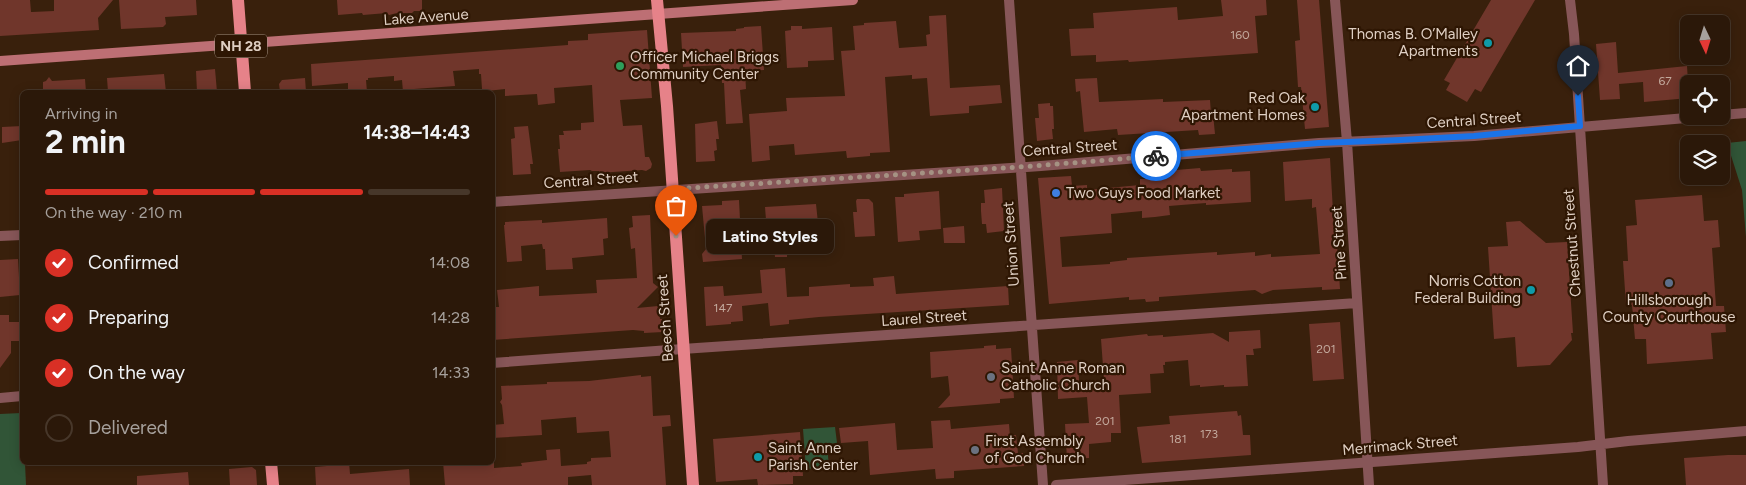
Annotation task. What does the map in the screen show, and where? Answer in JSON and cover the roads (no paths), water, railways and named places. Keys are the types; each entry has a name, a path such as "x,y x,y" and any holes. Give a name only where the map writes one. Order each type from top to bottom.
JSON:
{"main road":[{"name":"NH 28","path":"238,0 244,90"},
{"name":"Beech Street","path":"657,0 673,189 693,485"},
{"path":"271,465 273,485"}],"street":[{"name":"Lake Avenue","path":"0,61 853,0"},
{"name":"Union Street","path":"1009,0 1043,485"},
{"name":"Pine Street","path":"1335,0 1347,142 1369,485"},
{"name":"Chestnut Street","path":"1570,0 1580,126 1602,485"},
{"path":"1730,115 1746,114"},
{"name":"Central Street","path":"495,202 1020,167 1347,142 1456,137 1680,118"},
{"path":"0,236 20,234"},
{"name":"Laurel Street","path":"495,363 1357,303"},
{"path":"0,398 20,396"},
{"name":"Merrimack Street","path":"1056,485 1578,447 1746,431"}],"place":[{"name":"Thomas B. O’Malley Apartments","path":"1488,43"},
{"name":"Officer Michael Briggs Community Center","path":"620,66"},
{"name":"Red Oak Apartment Homes","path":"1315,107"},
{"name":"Two Guys Food Market","path":"1056,193"},
{"name":"Latino Styles","path":"676,236"},
{"name":"Hillsborough County Courthouse","path":"1669,283"},
{"name":"Norris Cotton Federal Building","path":"1531,290"},
{"name":"Saint Anne Roman Catholic Church","path":"991,377"},
{"name":"First Assembly of God Church","path":"975,450"},
{"name":"Saint Anne Parish Center","path":"758,457"}]}
